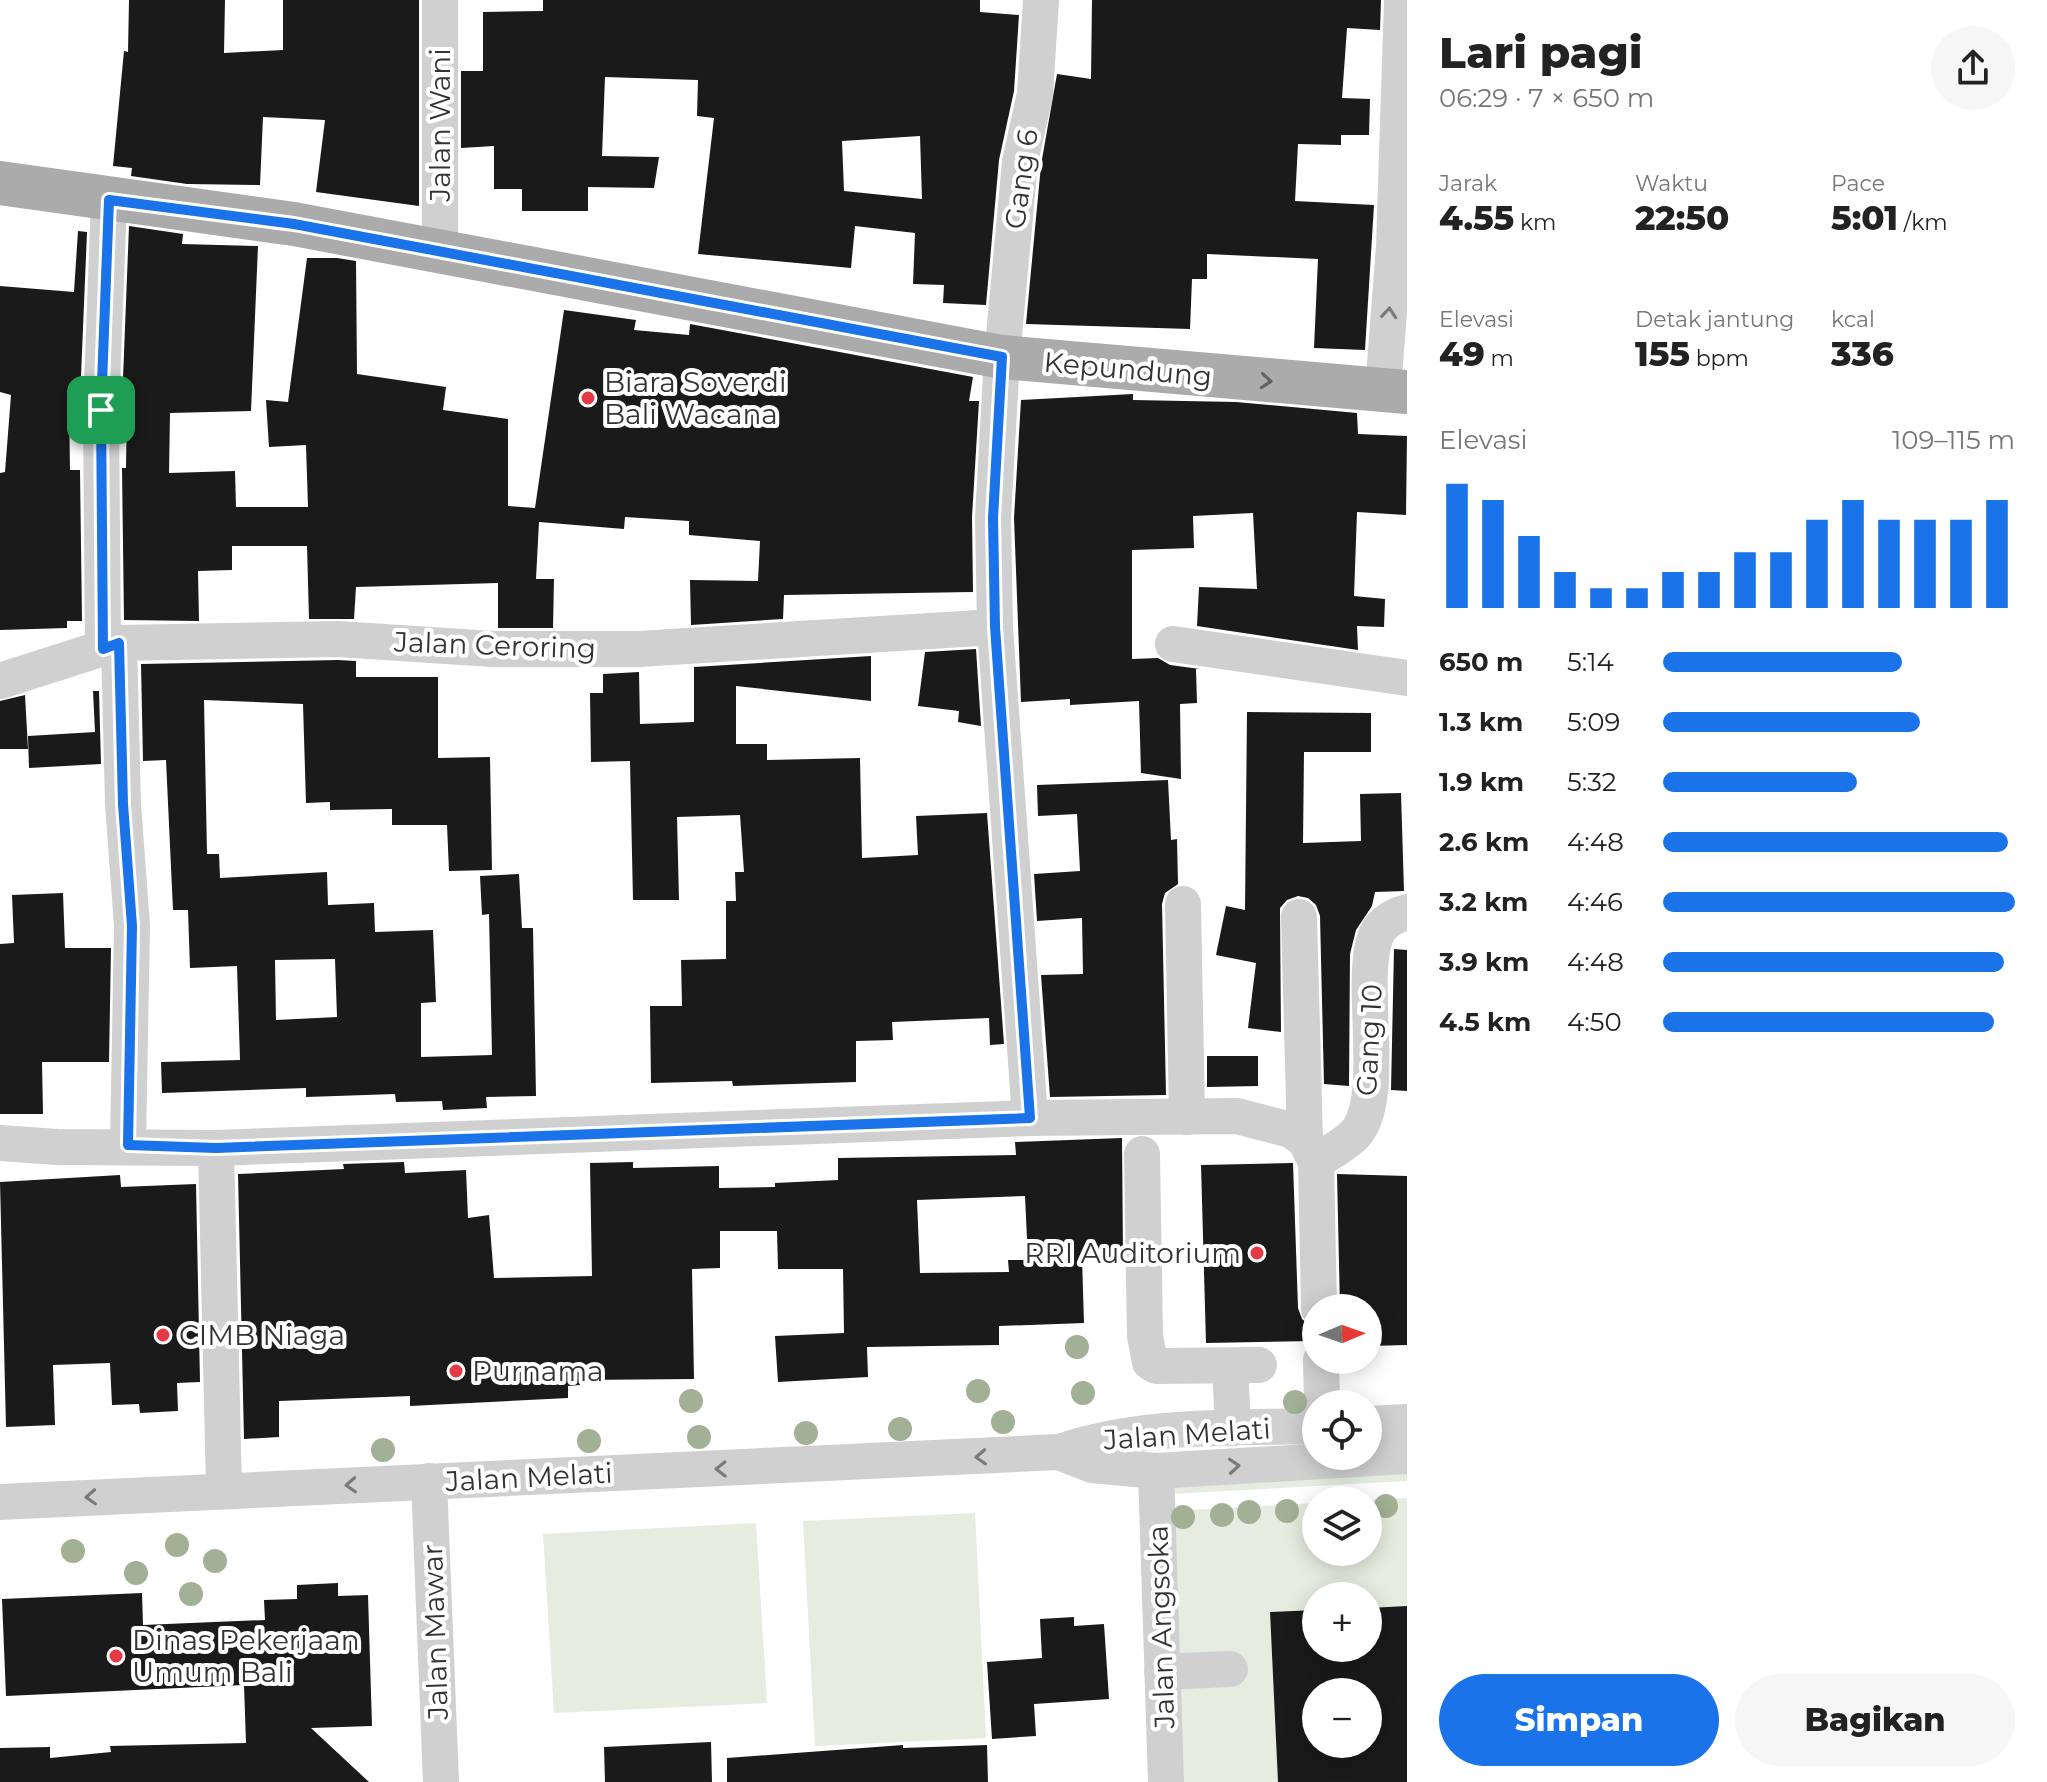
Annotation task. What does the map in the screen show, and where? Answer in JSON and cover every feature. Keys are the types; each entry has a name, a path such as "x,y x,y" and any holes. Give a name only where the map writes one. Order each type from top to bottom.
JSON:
{"main road":[{"name":"Kepundung","path":"0,183 294,224 1002,357 1395,391"}],"street":[{"name":"Jalan Wani","path":"440,0 440,251"},
{"name":"Gang 6","path":"1030,1118 995,627 993,518 1002,357 1020,162 1035,94 1041,0"},
{"path":"1395,391 1394,247 1402,0"},
{"path":"109,200 101,410 111,646 132,926 128,1145"},
{"name":"Jalan Ceroring","path":"0,681 111,646 338,639 493,649 639,649 995,627"},
{"path":"1173,644 1407,678"},
{"path":"1183,904 1187,1117"},
{"name":"Gang 10","path":"1310,1151 1357,1133 1366,1109 1375,939 1392,917 1407,912"},
{"path":"1299,917 1318,1294"},
{"path":"0,1143 57,1147 128,1145 216,1148 1030,1118 1237,1116 1265,1120 1291,1130 1310,1151"},
{"path":"216,1148 224,1490"},
{"path":"1142,1154 1145,1336 1150,1362 1156,1366 1244,1366 1233,1428"},
{"path":"1382,1423 1407,1422"},
{"name":"Jalan Melati","path":"0,1502 1059,1452 1092,1441 1146,1432 1233,1428 1302,1444"},
{"name":"Jalan Melati","path":"1059,1452 1092,1465 1156,1471 1302,1451"},
{"name":"Jalan Melati","path":"1382,1454 1407,1456"},
{"name":"Jalan Angsoka","path":"1156,1471 1166,1782"},
{"name":"Jalan Mawar","path":"429,1481 441,1782"},
{"path":"1162,1672 1230,1669"}],"shaded area":[{"path":"1407,1469 1407,1481 1171,1494 1171,1481"},
{"path":"1407,1498 1407,1606 1382,1607 1382,1582 1302,1582 1302,1611 1270,1612 1278,1782 1182,1782 1172,1511 1302,1504 1302,1566 1382,1566 1382,1499"},
{"path":"975,1513 986,1738 815,1746 803,1521"},
{"path":"756,1523 767,1703 554,1713 543,1534"}],"building":[{"path":"129,0 225,0 224,53 283,50 283,0 419,0 419,206 316,192 325,120 263,117 260,185 187,184 131,176 132,168 113,166 124,51 128,52"},
{"path":"543,0 980,0 980,12 1019,15 1014,91 999,160 986,305 943,303 944,285 913,284 915,233 855,226 851,268 698,254 714,118 697,116 698,80 605,77 602,156 659,157 654,188 588,187 588,211 522,211 522,189 494,189 494,146 461,148 461,71 483,71 483,12 543,11","holes":["920,136 922,199 844,191 842,141"]},
{"path":"1092,0 1381,0 1380,30 1347,28 1342,98 1370,99 1369,135 1341,135 1341,145 1298,144 1295,201 1374,205 1365,350 1314,348 1318,259 1207,254 1207,279 1192,279 1190,329 1026,324 1041,165 1057,74 1091,79"},
{"path":"129,226 183,234 182,244 258,246 251,411 170,413 169,473 235,471 236,507 308,507 306,445 269,447 266,400 288,402 307,258 337,258 356,261 357,374 446,387 443,410 508,419 508,506 535,508 564,310 636,320 634,330 689,335 690,324 973,377 969,401 979,401 972,517 973,592 784,595 783,619 691,625 690,580 758,581 760,541 689,535 689,521 625,517 624,529 539,522 536,579 554,579 553,628 498,628 498,583 356,587 354,619 309,619 307,546 232,546 232,570 198,571 199,621 124,620 122,468 126,468 127,404 122,404"},
{"path":"78,231 87,232 80,400 69,399 70,470 80,470 82,621 67,621 67,628 0,630 0,473 5,472 11,395 0,392 0,286 74,292"},
{"path":"1133,394 1133,400 1236,402 1357,413 1358,434 1407,436 1406,515 1357,512 1354,596 1385,599 1384,627 1357,626 1358,650 1197,626 1199,587 1257,589 1253,513 1193,516 1194,548 1132,550 1132,659 1158,658 1170,665 1200,669 1196,669 1197,703 1180,704 1181,779 1141,773 1139,701 1070,705 1070,699 1021,702 1014,518 1021,400"},
{"path":"976,649 981,726 958,722 959,711 918,706 925,652"},
{"path":"871,656 871,701 736,686 736,744 767,744 767,760 860,758 862,858 918,855 916,816 987,813 1004,1044 990,1045 989,1018 892,1022 893,1040 856,1041 856,1082 733,1086 732,1081 651,1083 650,1006 682,1006 681,960 726,959 726,901 736,901 735,872 744,872 740,815 677,817 679,900 633,900 630,761 591,762 590,693 603,693 603,674 639,672 640,724 694,722 694,667"},
{"path":"338,660 356,661 356,677 438,677 438,758 490,757 492,870 449,871 447,825 392,825 392,809 330,810 330,802 306,803 303,704 204,700 207,854 219,854 220,878 327,872 328,905 374,903 375,932 433,930 436,1002 421,1003 421,1057 492,1055 489,914 482,915 480,876 519,874 522,928 533,928 536,1096 486,1097 487,1108 443,1110 442,1101 396,1102 395,1094 306,1097 306,1088 162,1093 161,1062 240,1060 237,966 190,968 188,910 173,910 166,760 143,761 141,664","holes":["335,959 337,1017 276,1020 275,960"]},
{"path":"93,691 99,691 101,764 29,768 28,736 95,732"},
{"path":"25,695 28,749 0,749 0,701"},
{"path":"1247,712 1371,713 1371,752 1304,752 1303,843 1361,841 1360,794 1401,793 1404,891 1375,892 1372,906 1356,930 1350,954 1349,1086 1324,1084 1320,916 1316,905 1308,898 1298,896 1287,900 1280,908 1281,1032 1248,1028 1256,963 1216,955 1226,906 1245,910"},
{"path":"1168,780 1171,840 1177,839 1178,884 1165,893 1162,904 1166,1095 1050,1097 1041,975 1083,974 1082,918 1037,921 1034,874 1080,871 1077,814 1038,816 1037,785"},
{"path":"63,893 65,948 111,948 109,1062 42,1062 43,1114 0,1114 0,944 14,943 12,895"},
{"path":"1394,949 1407,950 1407,1091 1391,1090"},
{"path":"1207,1056 1258,1056 1258,1086 1207,1087"},
{"path":"1122,1138 1123,1257 1082,1258 1084,1323 999,1326 999,1345 867,1347 868,1377 778,1382 775,1336 844,1333 843,1269 778,1269 777,1231 720,1231 720,1268 692,1269 694,1379 580,1380 580,1385 568,1386 568,1398 410,1406 410,1396 279,1401 279,1437 244,1439 238,1174 344,1169 343,1164 404,1162 405,1173 466,1170 468,1218 489,1215 494,1278 592,1276 590,1163 633,1162 633,1168 719,1166 719,1188 775,1187 775,1183 838,1180 838,1158 1016,1155 1015,1142","holes":["1025,1196 1028,1260 1008,1260 1009,1272 920,1273 917,1200"]},
{"name":"RRI Auditorium","path":"1293,1163 1302,1341 1206,1343 1201,1165"},
{"path":"1337,1174 1407,1176 1407,1345 1382,1346 1382,1294 1340,1294"},
{"path":"120,1175 121,1187 196,1184 200,1382 177,1383 178,1411 140,1413 139,1404 112,1405 110,1363 53,1365 55,1425 6,1427 0,1182"},
{"path":"338,1583 338,1596 368,1595 372,1726 311,1728 369,1782 0,1782 0,1748 50,1747 50,1758 111,1752 110,1746 246,1743 244,1685 6,1696 2,1599 142,1593 143,1625 265,1620 264,1600 297,1599 297,1585"},
{"path":"1407,1606 1407,1782 1278,1782 1270,1612 1302,1611 1302,1662 1382,1662 1382,1607"},
{"path":"1074,1617 1074,1626 1104,1624 1109,1699 1034,1704 1036,1736 992,1739 987,1662 1042,1658 1040,1619"},
{"path":"711,1742 712,1782 605,1782 604,1747"},
{"path":"903,1745 903,1748 987,1745 988,1782 727,1782 727,1758"}],"place":[{"name":"Biara Soverdi Bali Wacana","path":"588,398"},
{"name":"RRI Auditorium","path":"1257,1253"},
{"name":"CIMB Niaga","path":"163,1335"},
{"name":"Purnama","path":"456,1371"},
{"name":"Dinas Pekerjaan Umum Bali","path":"116,1656"}],"route":[{"path":"109,200 294,224 1002,357 993,518 995,627 1030,1118 216,1148 128,1145 132,926 123,804 119,643 103,649 101,410 109,200"}]}
